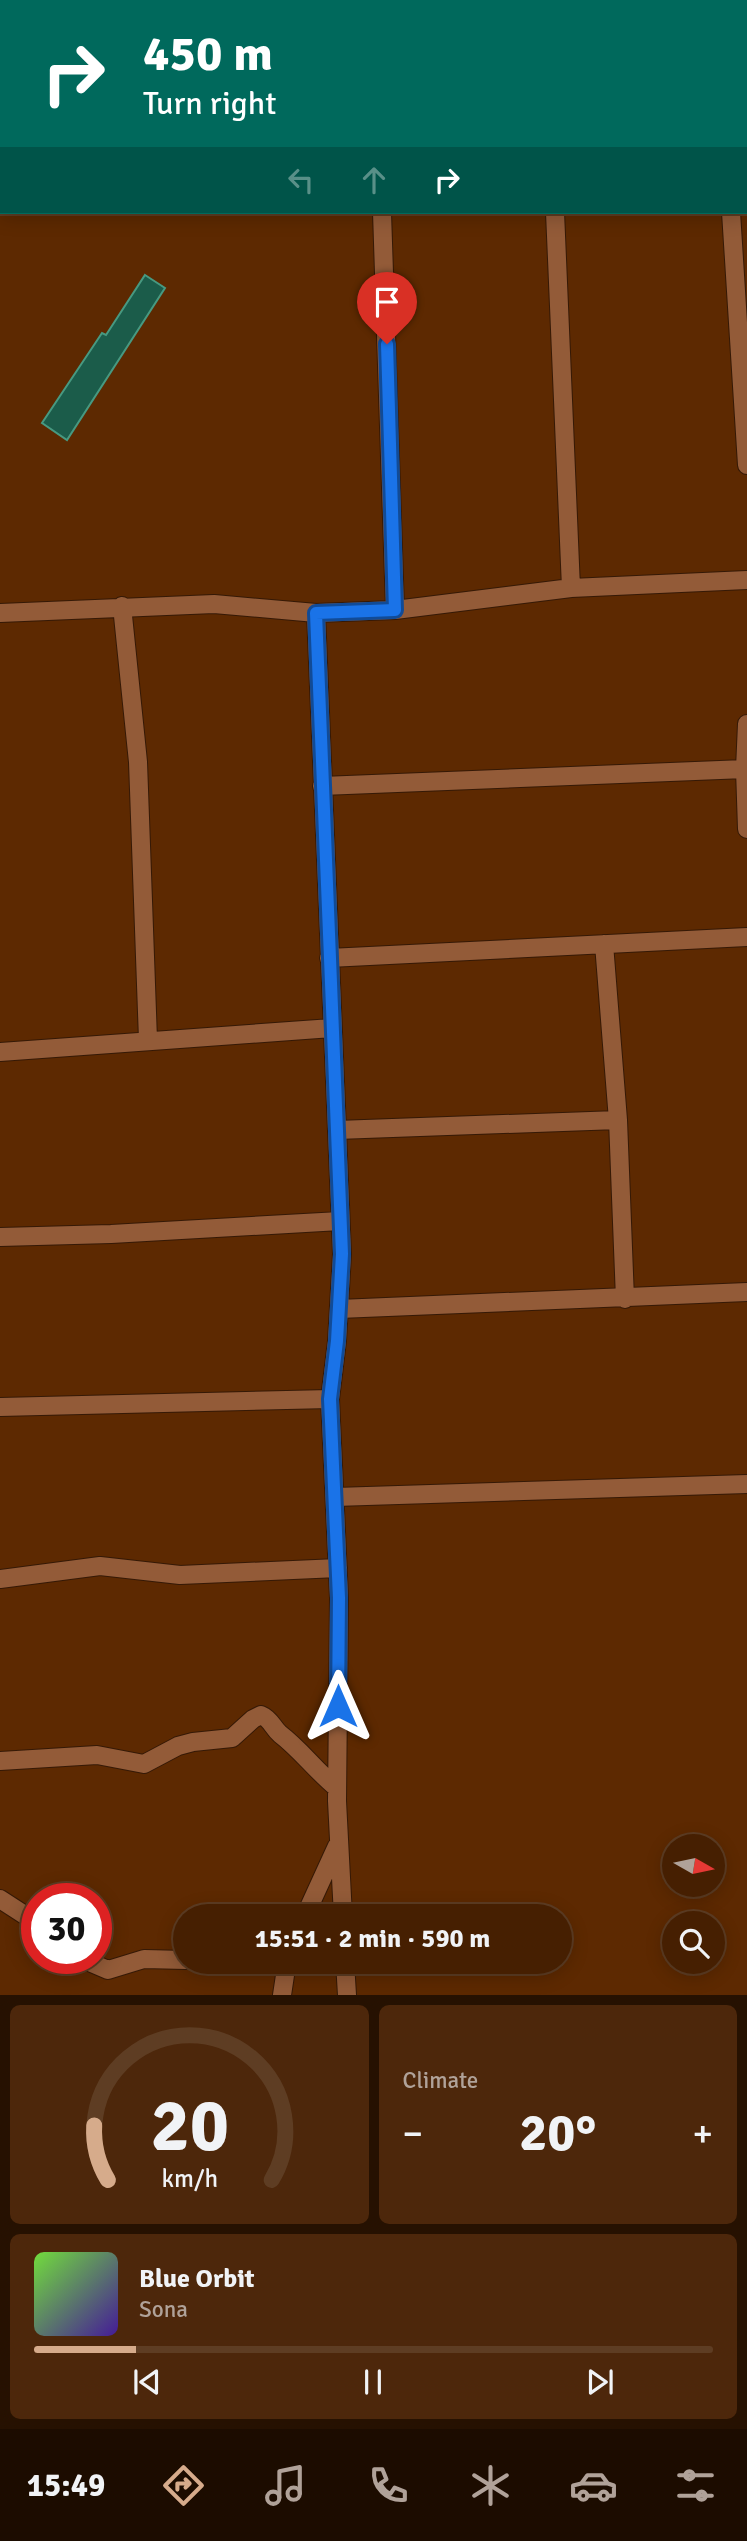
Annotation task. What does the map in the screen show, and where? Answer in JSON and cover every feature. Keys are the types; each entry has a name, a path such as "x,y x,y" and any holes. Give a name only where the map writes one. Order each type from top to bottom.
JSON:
{"street":[{"path":"383,214 395,610"},
{"path":"555,214 571,588"},
{"path":"731,214 746,406 747,465"},
{"path":"0,613 214,604 316,613 395,610 571,588 747,580"},
{"path":"122,606 138,762 148,1040"},
{"path":"316,613 342,1254 330,1399 338,1568 337,1788 342,1904"},
{"path":"747,724 747,829"},
{"path":"322,786 745,769"},
{"path":"329,958 747,937"},
{"path":"604,944 618,1120 625,1299"},
{"path":"0,1052 332,1028"},
{"path":"337,1130 618,1120"},
{"path":"0,1237 111,1234 340,1221"},
{"path":"339,1309 747,1292"},
{"path":"0,1407 330,1399"},
{"path":"335,1497 747,1484"},
{"path":"0,1579 100,1566 180,1575 338,1568"},
{"path":"0,1760 97,1755 144,1764 177,1746 232,1738 261,1715 269,1718 278,1732 292,1741 310,1763 337,1788"},
{"path":"311,1904 339,1842"},
{"path":"0,1899 21,1913"},
{"path":"112,1969 144,1959 173,1960"},
{"path":"282,1995 285,1974"},
{"path":"346,1974 347,1995"}],"building":[{"path":"145,275 165,288 67,440 42,423 102,333 106,335"}],"route":[{"path":"338,1706 339,1598 330,1399 337,1341 342,1254 316,613 395,610 387,344"}]}
